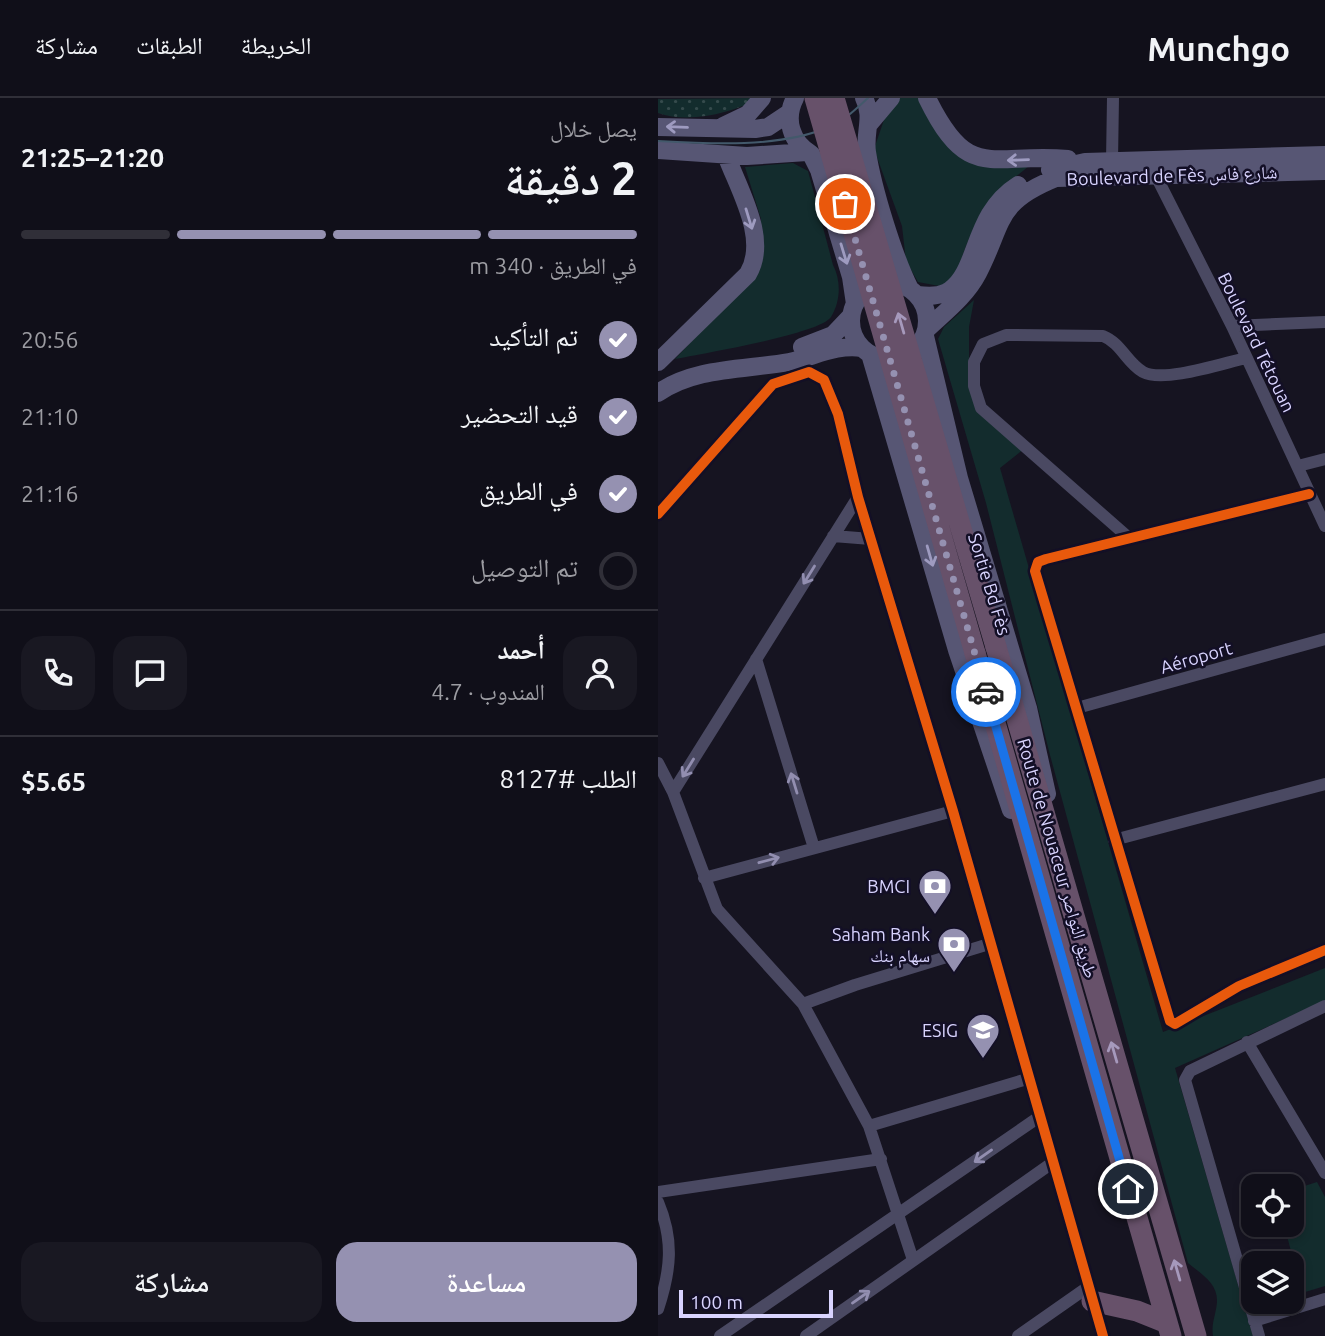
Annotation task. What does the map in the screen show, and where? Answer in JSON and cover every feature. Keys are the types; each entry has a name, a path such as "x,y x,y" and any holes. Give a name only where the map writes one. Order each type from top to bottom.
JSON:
{"highway":[{"name":"Route de Nouaceur طريق النواصر","path":"815,98 1169,1330"},
{"name":"Route de Nouaceur طريق النواصر","path":"834,98 1051,832 1196,1336"},
{"path":"1085,1294 1135,1297 1156,1286"},
{"path":"1085,1294 1149,1315 1169,1330"}],"main road":[{"path":"713,129 748,114 762,98"},
{"path":"658,393 694,376 790,361 836,348 866,351 891,359 902,357 919,345 926,332 925,307 898,264 884,212 864,98"},
{"path":"658,150 726,155 809,153 821,158 842,157 852,152 891,98"},
{"path":"926,98 952,141 974,156 1008,160 1051,158 1086,162"},
{"path":"658,127 768,127 793,102"},
{"path":"793,102 793,135 809,153 819,170 851,277 853,333 866,351 957,650 1005,794 1020,831 1029,844"},
{"path":"658,362 748,274 755,262 756,247 751,222 726,155"},
{"name":"Boulevard de Fès شارع فاس","path":"914,292 945,293 956,284 988,214 1012,189 1047,171 1086,162 1325,155"},
{"name":"Boulevard de Fès شارع فاس","path":"926,332 970,286 1002,217 1032,188 1068,176 1325,171"},
{"path":"658,380 692,366 803,347 832,335 866,290 883,283 914,292"},
{"name":"Sortie Bd Fès","path":"926,332 956,466 1028,708 1043,771 1051,832"}],"street":[{"path":"1112,161 1113,98"},
{"name":"Boulevard Tétouan","path":"1154,174 1232,326 1325,526"},
{"path":"1232,326 1325,322"},
{"path":"1129,538 981,408 973,375 978,351 994,338 1006,335 1102,336 1115,342 1139,369 1156,375 1246,358"},
{"path":"658,513 773,384 809,372 824,380 829,388 858,496 953,811 1052,1163 1085,1294 1102,1336"},
{"path":"1298,466 1325,458"},
{"path":"1309,494 1046,559 1036,565 1035,571 1114,840 1172,1023 1239,986 1325,950"},
{"path":"673,792 858,496"},
{"path":"833,536 871,539"},
{"name":"Aéroport","path":"1077,708 1325,639"},
{"path":"756,659 814,848"},
{"path":"658,762 673,792 717,909 803,1004 869,1126 912,1260"},
{"path":"1114,840 1325,784"},
{"path":"704,878 953,811"},
{"path":"803,1004 855,985 989,944"},
{"path":"1259,1336 1185,1083 1190,1071 1325,1006"},
{"path":"1247,1042 1325,1173"},
{"path":"869,1126 1027,1079"},
{"path":"720,1336 1039,1117"},
{"path":"658,1192 881,1159"},
{"path":"806,1336 1052,1163"},
{"path":"658,1202 666,1286 658,1309"},
{"path":"1018,1336 1085,1294"},
{"path":"1254,1321 1325,1299"}],"green space":[{"path":"761,98 710,115 683,117 658,113 658,99"},
{"path":"898,98 922,98 942,135 960,156 987,165 1029,166 989,204 974,228 954,280 939,286 918,282 906,261 902,226 874,149 887,111"},
{"path":"793,163 808,171 837,277 839,291 831,317 806,330 675,359 760,268 761,219 745,167"},
{"path":"974,300 969,327 969,385 1024,449 1000,468 1163,1032 1325,968 1325,1001 1175,1068 1241,1295 1241,1314 1247,1314 1253,1336 1213,1336 1217,1295 1215,1289 1188,1263 1050,755 986,503 938,339 944,327"},
{"path":"1317,1182 1325,1197 1325,1286 1304,1292 1304,1251 1291,1251 1287,1237 1304,1237 1304,1186"}],"tram line":[{"path":"658,141 745,143 810,134 834,125 868,98"}],"cycle path":[{"path":"658,514 773,384 809,372 824,380 838,414 858,497 953,811 1103,1336"},
{"path":"1309,494 1046,559 1038,562 1035,571 1170,1021 1175,1024 1239,986 1325,950"}],"way so far":[{"path":"845,204 986,692"}],"place":[{"name":"BMCI","path":"935,916"},
{"name":"Saham Bank سهام بنك","path":"954,974"},
{"name":"ESIG","path":"983,1060"}],"route":[{"path":"986,692 1128,1189"}]}
